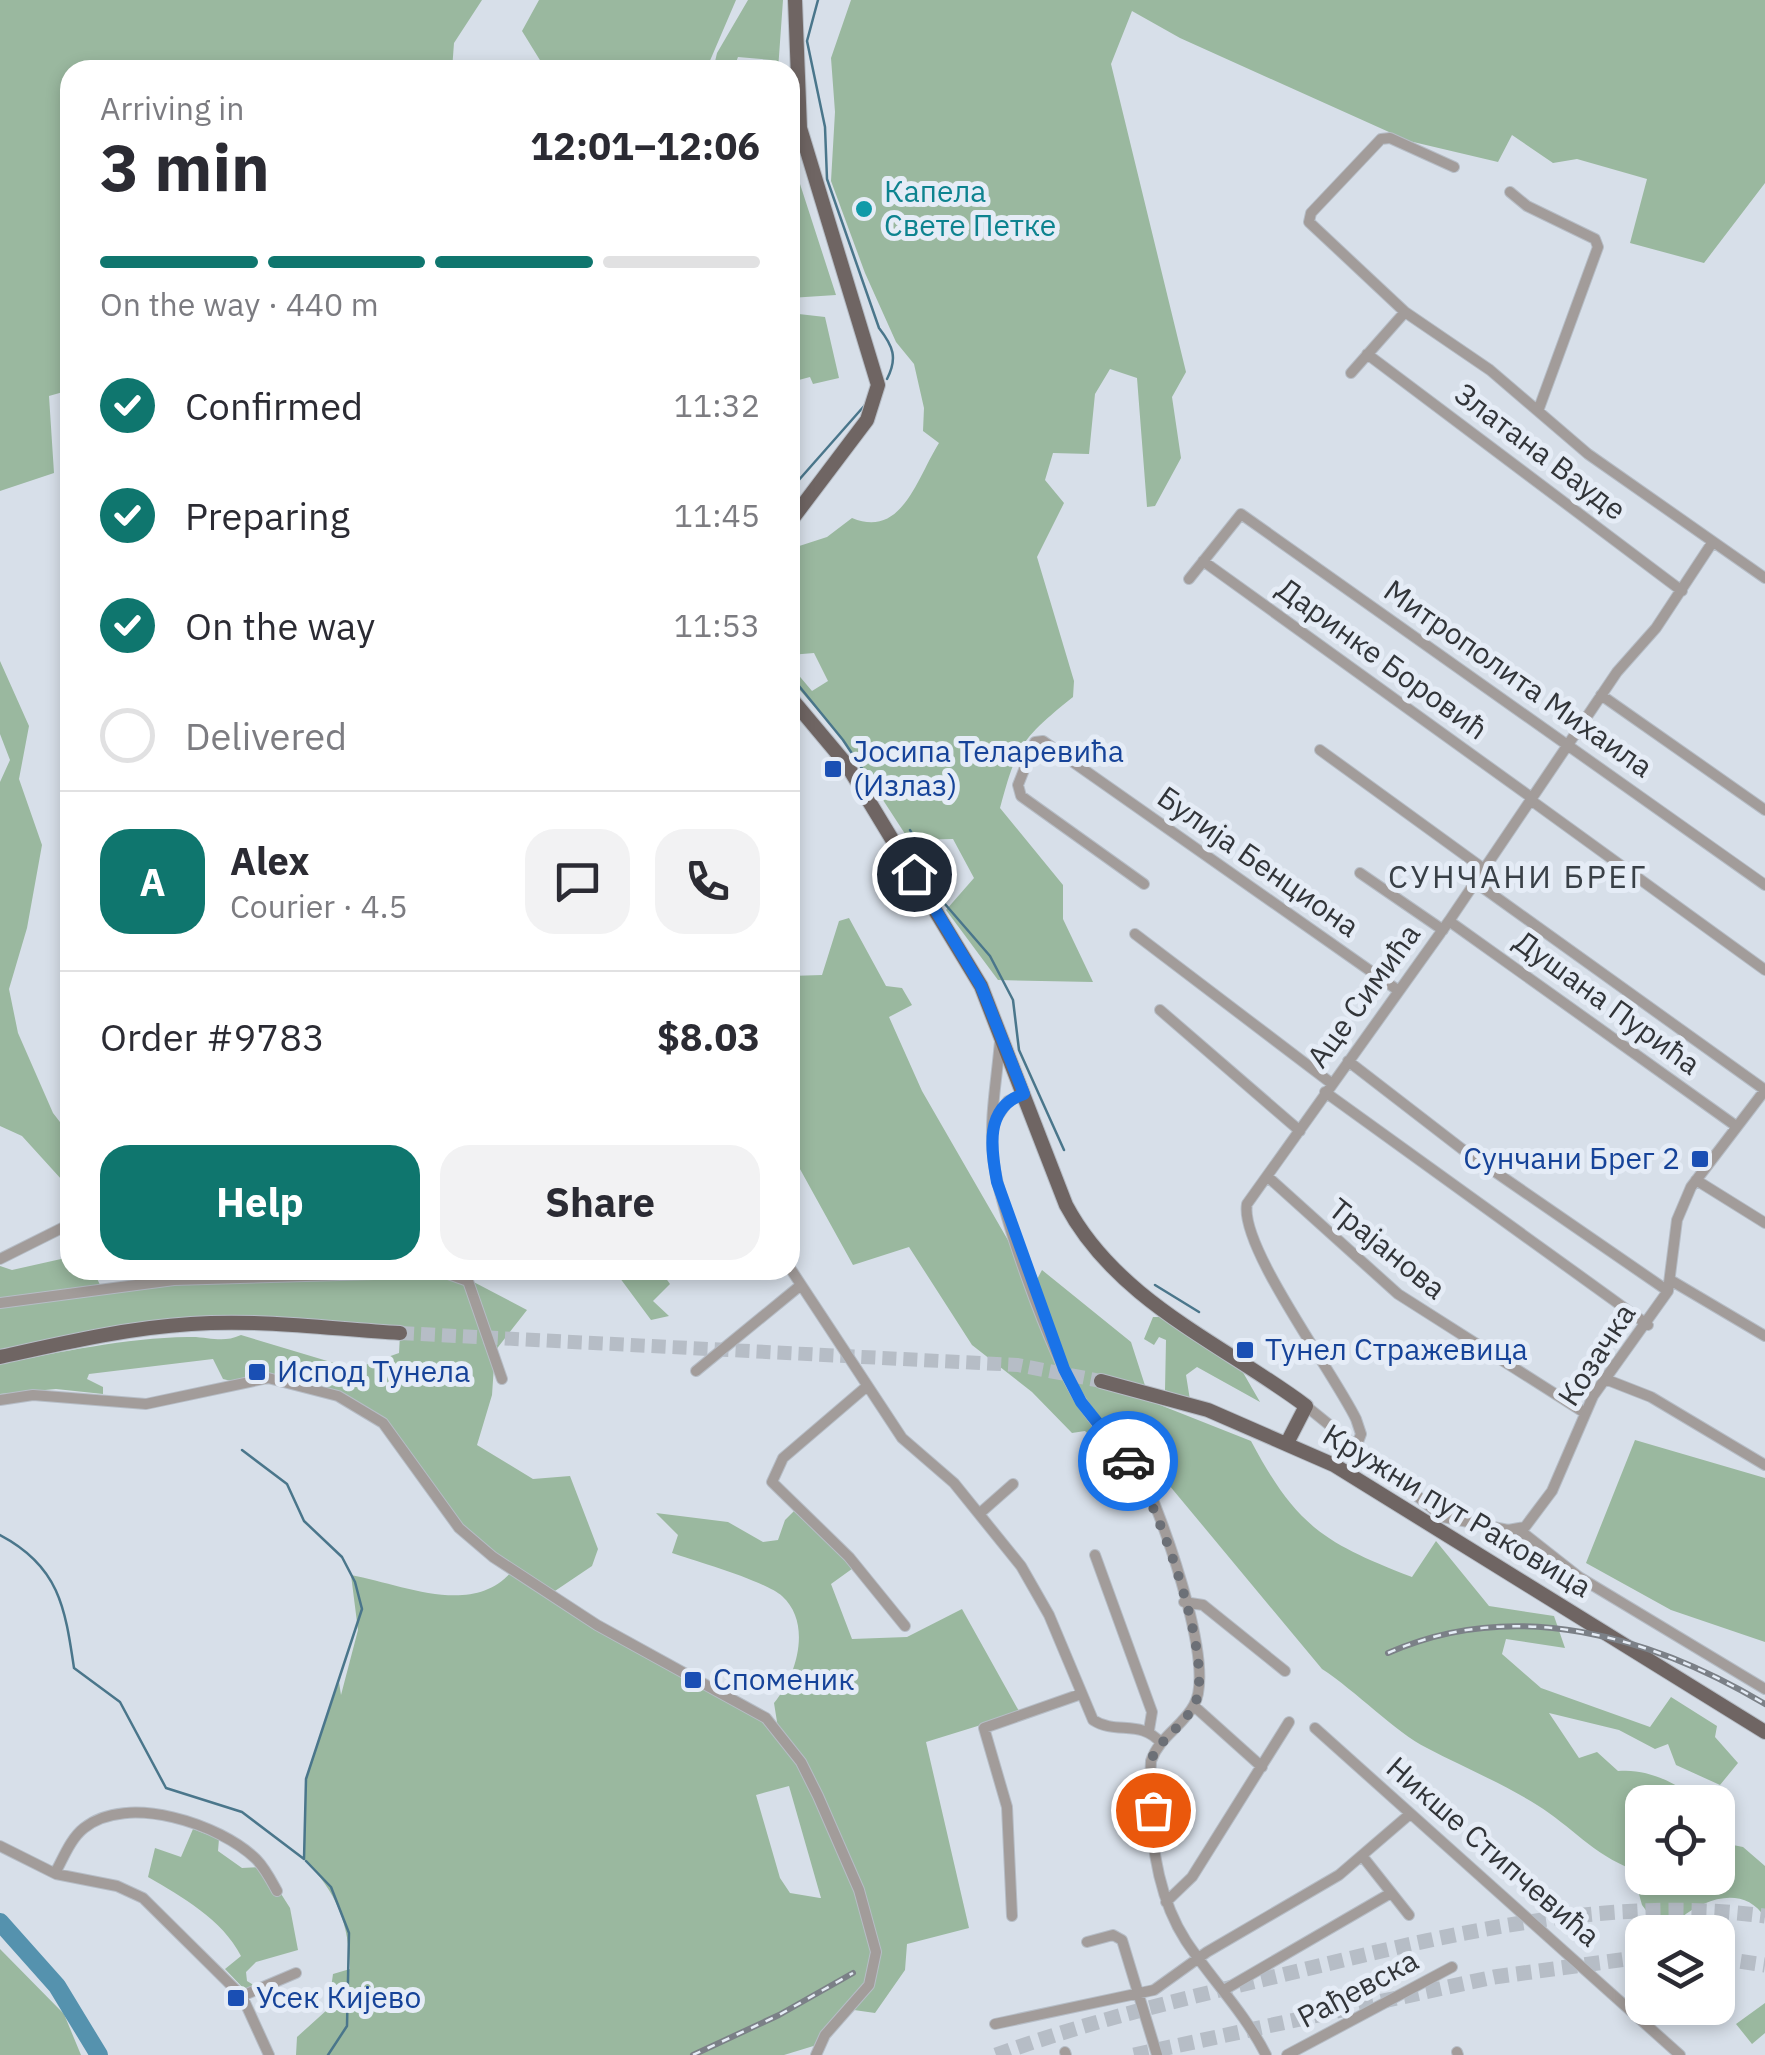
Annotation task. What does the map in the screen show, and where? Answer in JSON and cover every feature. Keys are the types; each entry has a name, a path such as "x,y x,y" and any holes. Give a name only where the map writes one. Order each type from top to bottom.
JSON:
{"main road":[{"path":"795,0 797,60"},
{"path":"800,128 878,385 867,420 800,509"},
{"path":"800,709 847,765 972,969 1001,1030 1066,1205 1107,1266 1150,1302 1306,1406 1287,1443"},
{"path":"0,1357 72,1341 191,1324 273,1324 400,1334"},
{"name":"Кружни пут Раковица","path":"1101,1380 1190,1404 1334,1465 1765,1732"}],"street":[{"path":"1454,168 1390,138 1381,139 1309,217 1311,227 1406,312 1490,370 1588,454 1765,578"},
{"path":"1510,192 1516,200 1598,243 1597,255 1538,410"},
{"path":"1351,373 1406,312"},
{"name":"Златана Вауде","path":"1367,354 1682,590"},
{"name":"Митрополита Михаила","path":"1202,561 1241,514 1765,885"},
{"name":"Аце Симића","path":"1356,1447 1360,1430 1351,1408 1270,1274 1247,1221 1247,1204 1446,925 1601,695 1682,590 1712,542"},
{"path":"1189,579 1202,561"},
{"name":"Даринке Боровић","path":"1202,561 1765,970"},
{"path":"1601,695 1765,810"},
{"name":"Булија Бенциона","path":"1144,884 1021,796 1018,785 1030,749 1039,741 1399,991"},
{"path":"1320,750 1484,869"},
{"name":"Душана Пурића","path":"1360,873 1446,925 1736,1126"},
{"path":"1475,882 1765,1090"},
{"path":"1135,934 1328,1087 1648,1325"},
{"path":"1160,1010 1300,1131"},
{"path":"1001,1030 993,1126 997,1182 1052,1342 1081,1402 1142,1478 1153,1500 1199,1667 1194,1706 1153,1755 1150,1773 1158,1874 1166,1902 1199,1958 1266,2055"},
{"path":"1348,1061 1475,1159 1670,1286 1765,1336"},
{"path":"994,1098 1006,1088 1023,1091"},
{"name":"Козачка","path":"1518,1529 1531,1522 1544,1504 1584,1413 1648,1325 1670,1286 1676,1225 1696,1180 1765,1090"},
{"path":"993,1126 1004,1105 1023,1091"},
{"name":"Трајанова","path":"1268,1177 1398,1294 1584,1413"},
{"path":"1696,1180 1765,1222"},
{"path":"0,1259 60,1229"},
{"path":"0,1304 174,1280"},
{"path":"463,1280 468,1282 502,1378"},
{"path":"798,1280 906,1442 954,1483 1041,1598 1081,1694 1098,1724 1149,1730 1161,1743"},
{"path":"696,1371 800,1284"},
{"path":"0,1400 33,1396 146,1404 268,1378 338,1396 383,1424 438,1502 477,1544 597,1625 748,1705 778,1731 801,1762 859,1890 876,1952 869,1986 826,2035 816,2055"},
{"path":"1606,1379 1651,1398 1765,1466"},
{"path":"866,1387 783,1458 772,1482 849,1558 905,1626"},
{"path":"1306,1406 1443,1517 1518,1529 1578,1577 1765,1688"},
{"path":"979,1514 1013,1484"},
{"path":"1095,1555 1152,1712 1149,1730"},
{"path":"1184,1602 1203,1605 1285,1672"},
{"path":"1012,1916 1007,1807 984,1728 1081,1694"},
{"path":"1194,1706 1262,1767"},
{"path":"1166,1902 1192,1877 1288,1722"},
{"name":"Никше Стипчевића","path":"1315,1728 1530,1916 1680,2055"},
{"path":"55,1874 84,1828 124,1812 148,1811 232,1841 264,1868 277,1891"},
{"path":"995,2024 1140,1994 1166,1984 1199,1958 1363,1857 1410,1814"},
{"path":"0,1846 55,1874 117,1886 143,1898 242,1996 270,2055"},
{"path":"1363,1857 1409,1915"},
{"path":"1224,1990 1391,1893"},
{"path":"1087,1942 1119,1936 1158,2055"},
{"name":"Рађевска","path":"1287,2055 1452,1967"},
{"path":"242,1996 296,1973"}],"green space":[{"path":"0,0 482,0 454,43 453,60 60,60 60,393 49,396 54,473 0,491"},
{"path":"539,0 736,0 710,60 540,60 522,31"},
{"path":"748,0 783,0 779,60 715,60"},
{"path":"851,0 1765,0 1765,183 1704,263 1630,243 1647,179 1577,159 1553,163 1512,135 1498,162 1409,141 1180,38 1132,11 1111,64 1186,372 1172,397 1181,458 1155,506 1147,507 1137,378 1110,369 1095,394 1089,454 1053,453 1045,480 1064,503 1037,557 1074,681 1073,697 1024,744 1011,770 1000,808 1063,885 1063,919 1093,982 998,980 946,910 974,878 953,839 909,840 844,740 800,690 800,677 812,691 828,681 814,653 800,654 800,546 827,537 852,518 869,522 896,513 915,488 939,443 923,431 924,408 914,364 896,342 831,181 835,112 831,58"},
{"path":"800,184 836,295 800,297"},
{"path":"800,314 825,317 839,378 813,384 810,377 800,380"},
{"path":"0,661 29,726 19,779 42,845 27,928 9,989 18,1033 60,1122 60,1178 22,1136 0,1126 0,782 10,760 0,734"},
{"path":"849,918 886,986 902,988 912,1005 889,1017 922,1091 1009,1242 1028,1296 1042,1270 1131,1342 1150,1401 1251,1441 1283,1493 1315,1528 1334,1541 1412,1577 1436,1541 1489,1606 1554,1616 1565,1648 1506,1639 1502,1654 1541,1688 1650,1727 1671,1697 1717,1726 1715,1737 1738,1763 1720,1785 1676,1765 1668,1744 1655,1749 1619,1730 1549,1713 1579,1758 1597,1752 1618,1771 1641,1772 1675,1785 1625,1785 1625,1866 1606,1856 1524,1797 1415,1741 1322,1669 1149,1461 1135,1458 1122,1466 1085,1431 1072,1433 1032,1392 972,1345 909,1247 853,1265 800,1169 800,976 822,975 839,921"},
{"path":"60,1259 60,1280 98,1280 101,1287 191,1280 470,1280 527,1310 495,1351 492,1395 477,1445 533,1479 570,1476 598,1549 592,1566 549,1595 778,1728 774,1703 789,1679 798,1650 797,1621 791,1608 782,1596 761,1584 672,1553 678,1535 656,1513 728,1522 763,1542 778,1540 785,1520 797,1508 856,1566 831,1584 852,1639 907,1637 962,1609 1020,1713 926,1742 969,1928 907,1944 905,1970 875,2013 847,2009 820,2044 784,2055 296,2055 297,2037 328,2009 333,1974 350,1969 339,1910 325,1884 304,1859 306,1779 339,1682 341,1695 358,1630 351,1575 414,1590 457,1595 477,1593 496,1585 512,1571 459,1528 383,1423 363,1407 282,1379 239,1383 223,1379 213,1359 89,1374 87,1379 103,1387 103,1394 56,1389 0,1394 0,1364 70,1350 164,1338 227,1339 241,1335 354,1369 399,1353 400,1334 191,1324 0,1357 0,1266 12,1270","holes":["789,1786 821,1898 790,1893 780,1878 756,1795"]},
{"path":"621,1280 667,1280 670,1284 653,1301 669,1316 651,1320"},
{"path":"1153,1317 1163,1317 1237,1362 1260,1402 1197,1367 1186,1375 1190,1400 1165,1390 1166,1340 1159,1337 1154,1345 1144,1339"},
{"path":"1635,1440 1765,1478 1765,1642 1671,1610 1586,1563"},
{"path":"193,1829 219,1839 218,1851 242,1868 264,1867 290,1908 298,1950 256,1962 246,1972 247,1981 257,1987 246,1991 225,1969 241,1956 223,1931 200,1910 148,1877 155,1848 181,1857"},
{"path":"1735,1845 1743,1847 1765,1866 1765,1918 1747,1901 1736,1898 1701,1905 1685,1915 1649,1915 1639,1895 1735,1895"},
{"path":"0,1949 64,2014 81,2055 0,2055"},
{"path":"1765,2003 1765,2033 1752,2044 1736,2024"}],"waterway":[{"path":"818,0 807,41 825,127 827,179 879,328 892,352 887,379"},
{"path":"800,479 865,405"},
{"path":"800,687 843,740 879,794"},
{"path":"910,830 920,848 921,867 938,896 990,956 1013,1000 1019,1050 1064,1150"},
{"path":"1155,1285 1199,1312"},
{"path":"0,1535 20,1547 47,1575 62,1607 74,1668 120,1702 166,1788 242,1812 304,1859 306,1779 362,1609 355,1582 342,1557 304,1521 287,1484 242,1450"},
{"path":"306,1861 331,1887 349,1933 347,2026 328,2055"},
{"path":"0,1922 57,1986 99,2055"}],"tunnel":[{"path":"400,1333 1018,1365 1101,1381"},
{"path":"996,2055 1179,2000 1526,1922 1645,1911 1765,1916"},
{"path":"1134,2055 1494,1977 1625,1959"},
{"path":"1735,1961 1765,1965"}],"railway":[{"path":"1388,1653 1436,1636 1484,1628 1533,1627 1581,1632 1676,1659 1765,1704"},
{"path":"693,2055 779,2015 853,1973"}],"way so far":[{"path":"1128,1461 1142,1478 1160,1520 1199,1667 1194,1706 1153,1755 1153,1810"}],"place":[{"name":"Капела Свете Петке","path":"864,209"},
{"name":"Јосипа Теларевића (Излаз)","path":"833,769"},
{"name":"Сунчани Брег 2","path":"1700,1159"},
{"name":"Тунел Стражевица","path":"1245,1350"},
{"name":"Испод Тунела","path":"257,1372"},
{"name":"Споменик","path":"693,1680"},
{"name":"Усек Кијево","path":"236,1998"}],"district":[{"name":"СУНЧАНИ БРЕГ","path":"1518,877"}],"route":[{"path":"914,874 981,986 1024,1094 1008,1101 1000,1111 993,1126 992,1154 997,1182 1052,1342 1081,1402 1128,1461"}]}
